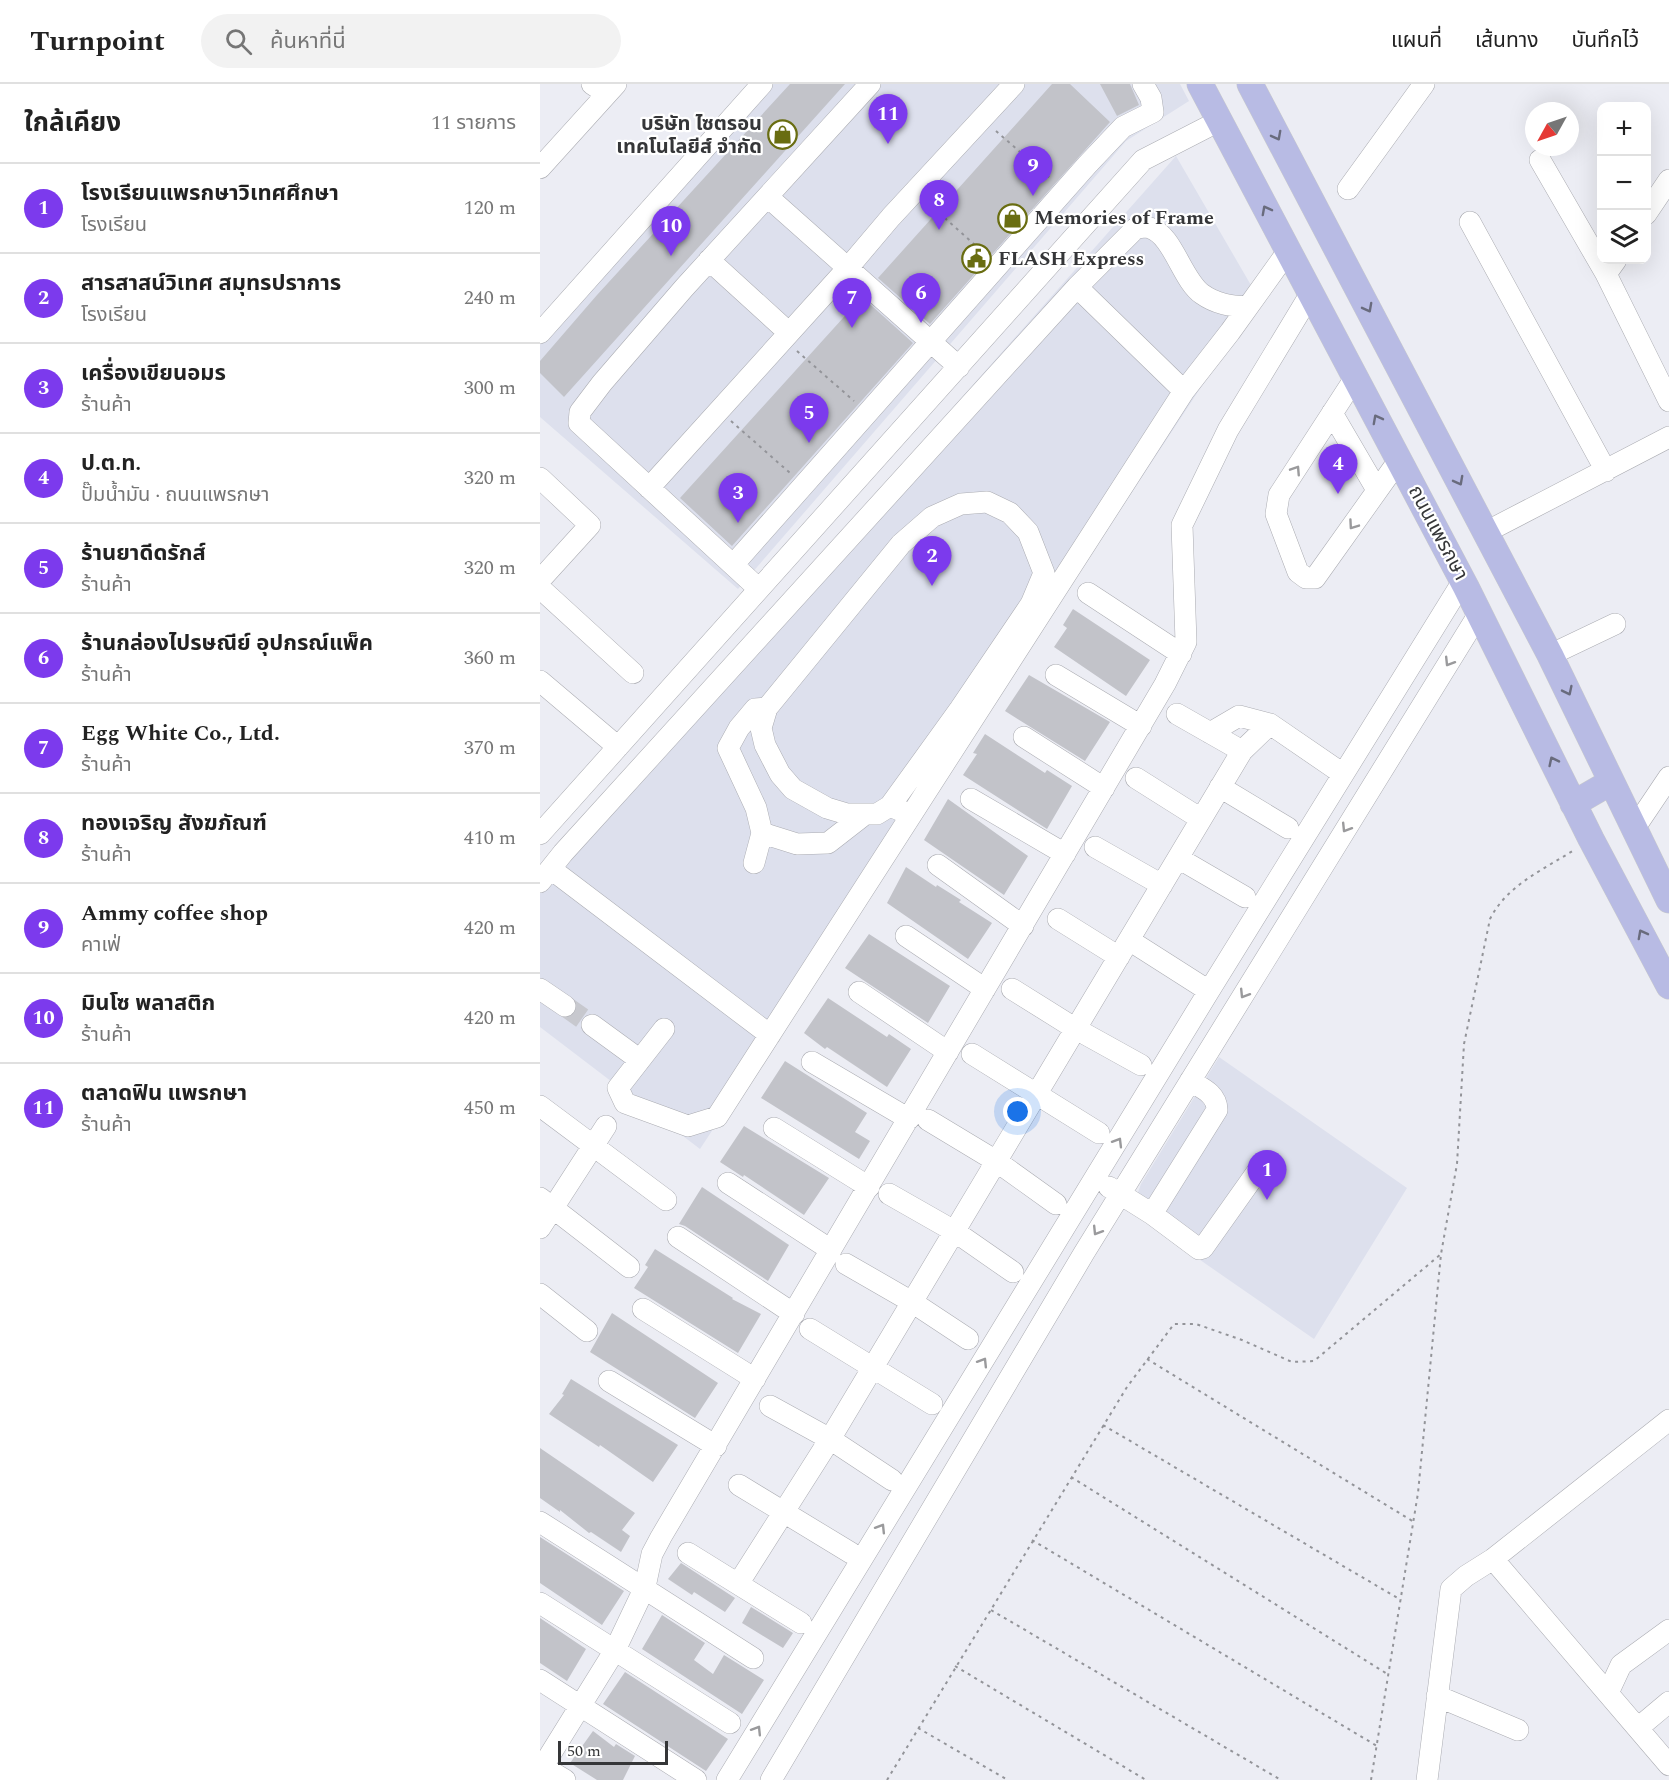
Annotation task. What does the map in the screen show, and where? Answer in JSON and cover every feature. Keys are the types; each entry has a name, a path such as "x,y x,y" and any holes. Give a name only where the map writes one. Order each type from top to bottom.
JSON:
{"main road":[{"name":"ถนนแพรกษา","path":"1200,84 1480,612 1574,804 1669,986"},
{"path":"1250,84 1550,655 1634,829 1667,889"},
{"path":"1574,804 1611,782"}],"street":[{"path":"540,333 762,84"},
{"path":"759,589 579,423 580,412 602,383 709,260 870,84"},
{"path":"649,488 1014,84"},
{"path":"733,565 1064,190 1124,128 1153,112 1151,98 1143,84"},
{"path":"1348,189 1424,84"},
{"path":"540,168 605,87"},
{"path":"540,834 1143,160 1220,121"},
{"path":"1540,160 1611,267 1669,401"},
{"path":"1650,210 1669,180"},
{"path":"768,197 846,269 959,367"},
{"path":"1470,222 1606,471"},
{"path":"770,1035 545,875 1077,286 1136,228 1150,227 1162,236 1201,293 1223,305 1247,307"},
{"path":"664,1029 618,1088 625,1103 688,1126 717,1117 1184,392 1288,251"},
{"path":"709,260 785,335"},
{"path":"1077,286 1184,392"},
{"path":"565,1780 541,1768 615,1650 645,1587 652,1554 794,1314 839,1257 869,1186 918,1120 948,1052 1166,684 1186,642 1182,525 1228,430 1311,293"},
{"path":"1355,378 1279,495 1276,514 1298,572 1306,578 1315,578 1399,460"},
{"path":"1332,413 1377,490"},
{"path":"1486,532 1669,438"},
{"path":"540,478 590,525 540,580"},
{"path":"987,502 1010,513 1028,532 1044,573 1031,604 960,709 890,806 877,814 848,814 827,808 793,789 780,774 765,746 761,728 767,708 900,544 932,517 961,504 987,502"},
{"path":"727,1780 1209,991 1463,581"},
{"path":"540,588 633,673"},
{"path":"1088,593 1180,654"},
{"path":"771,1780 1122,1196 1480,612"},
{"path":"1550,655 1615,624"},
{"path":"1056,675 1141,726"},
{"path":"540,681 618,747"},
{"path":"754,863 762,832 756,808 728,748 739,728 755,709 767,708"},
{"path":"1177,714 1242,751"},
{"path":"1210,733 1239,716 1270,724 1343,774"},
{"path":"738,1584 830,1439 1242,751 1270,724"},
{"path":"1024,737 1104,788"},
{"path":"1634,829 1669,777"},
{"path":"1136,778 1201,819"},
{"path":"1220,787 1288,828"},
{"path":"971,799 1065,855"},
{"path":"890,806 911,815"},
{"path":"762,832 797,844 828,843 864,815"},
{"path":"1095,847 1162,885"},
{"path":"1178,858 1245,897"},
{"path":"938,865 1023,926"},
{"path":"1058,919 1124,948 1209,991"},
{"path":"906,936 985,989"},
{"path":"540,989 565,1006"},
{"path":"1012,989 1076,1029 1141,1065"},
{"path":"859,992 948,1052"},
{"path":"592,1025 640,1060"},
{"path":"972,1054 1098,1133"},
{"path":"812,1062 996,1161 1056,1204"},
{"path":"1152,1214 1216,1110 1217,1103 1213,1096 1193,1082"},
{"path":"540,1106 666,1200"},
{"path":"540,1228 547,1203 606,1126"},
{"path":"774,1128 869,1186"},
{"path":"1096,1177 1199,1249 1203,1248 1259,1169"},
{"path":"728,1183 968,1340"},
{"path":"890,1194 954,1231 1013,1272"},
{"path":"547,1203 630,1267"},
{"path":"678,1238 794,1314"},
{"path":"540,1294 587,1331"},
{"path":"643,1309 755,1379"},
{"path":"810,1329 932,1404"},
{"path":"609,1381 716,1446"},
{"path":"770,1406 830,1439 892,1480"},
{"path":"1427,1780 1451,1589 1466,1576 1493,1559 1669,1420"},
{"path":"739,1485 851,1553"},
{"path":"540,1522 753,1658"},
{"path":"688,1553 801,1623"},
{"path":"1493,1559 1669,1765"},
{"path":"540,1603 730,1724"},
{"path":"1608,1693 1621,1665 1669,1630"},
{"path":"540,1680 696,1780"},
{"path":"1437,1696 1518,1730"},
{"path":"1638,1728 1669,1702"}],"path":[{"path":"981,119 1064,190"},
{"path":"915,191 998,265"},
{"path":"785,335 867,412"},
{"path":"718,410 803,485"},
{"path":"1371,1780 1418,1493 1441,1254 1457,1164 1464,1044 1490,919 1498,904 1512,889 1592,839"},
{"path":"886,1780 1127,1387 1174,1324 1196,1324 1242,1340 1292,1362 1314,1360 1441,1254"},
{"path":"1147,1359 1414,1522"},
{"path":"1103,1425 1401,1600"},
{"path":"1071,1478 1389,1675"},
{"path":"1032,1540 1377,1746"},
{"path":"990,1609 1281,1780"},
{"path":"955,1666 1146,1780"},
{"path":"918,1728 1008,1780"}],"shaded area":[{"path":"754,84 1180,84 1189,101 1126,141 738,589 540,417 540,319"},
{"path":"1176,156 1259,299 700,1149 540,1027 540,873"},
{"path":"1219,1057 1407,1188 1314,1339 1131,1212 1141,1184"}],"building":[{"path":"790,84 845,84 564,397 540,373 540,361 597,295"},
{"path":"1052,84 1070,84 1110,122 930,324 878,278"},
{"path":"1100,84 1130,84 1139,105 1117,116"},
{"path":"862,297 913,343 732,546 680,498"},
{"path":"1073,609 1150,660 1126,696 1054,647 1067,628 1063,625"},
{"path":"1029,675 1110,722 1085,761 1005,711"},
{"path":"985,734 1045,773 1047,770 1072,786 1047,829 963,775 977,754 973,753"},
{"path":"948,799 1028,856 1004,895 924,840"},
{"path":"906,867 961,900 959,902 992,923 968,959 887,903"},
{"path":"869,934 950,986 928,1023 845,968"},
{"path":"828,998 887,1037 889,1034 911,1049 887,1087 827,1047 825,1049 804,1033"},
{"path":"785,1061 867,1113 855,1132 870,1141 859,1159 761,1098"},
{"path":"744,1126 829,1178 804,1215 744,1175 743,1177 720,1162"},
{"path":"702,1187 789,1245 768,1281 679,1224"},
{"path":"655,1249 732,1299 761,1314 738,1353 634,1288 648,1267 645,1265"},
{"path":"612,1313 718,1383 695,1418 590,1352"},
{"path":"571,1379 678,1445 653,1482 600,1445 599,1447 549,1414 564,1395 562,1394"},
{"path":"540,1448 635,1513 622,1530 630,1536 621,1552 591,1532 589,1533 560,1510 560,1512 540,1498"},
{"path":"540,1537 624,1591 602,1625 540,1583"},
{"path":"681,1563 735,1598 725,1612 694,1592 692,1595 668,1579"},
{"path":"751,1607 793,1633 783,1648 742,1623"},
{"path":"662,1615 705,1643 694,1660 713,1674 724,1655 764,1680 742,1714 642,1649"},
{"path":"540,1618 586,1649 567,1681 540,1663"},
{"path":"625,1672 728,1739 706,1771 603,1704"},
{"path":"593,1731 614,1747 616,1744 635,1756 623,1780 597,1780 570,1763"}],"tunnel":[{"path":"565,1006 592,1025"}],"place":[{"name":"บริษัท ไซตรอน เทคโนโลยีส์ จำกัด","path":"783,135"},
{"name":"ตลาดฟิน แพรกษา","path":"888,144"},
{"name":"Ammy coffee shop","path":"1033,196"},
{"name":"Memories of Frame","path":"1013,218"},
{"name":"ทองเจริญ สังฆภัณฑ์","path":"939,230"},
{"name":"มินโซ พลาสติก","path":"671,256"},
{"name":"FLASH Express","path":"977,259"},
{"name":"ร้านกล่องไปรษณีย์ อุปกรณ์แพ็ค","path":"921,323"},
{"name":"Egg White Co., Ltd.","path":"852,328"},
{"name":"ร้านยาดีดรักส์","path":"809,443"},
{"name":"ป.ต.ท.","path":"1338,494"},
{"name":"เครื่องเขียนอมร","path":"738,523"},
{"name":"สารสาสน์วิเทศ สมุทรปราการ","path":"932,586"},
{"name":"โรงเรียนแพรกษาวิเทศศึกษา","path":"1267,1200"}]}
